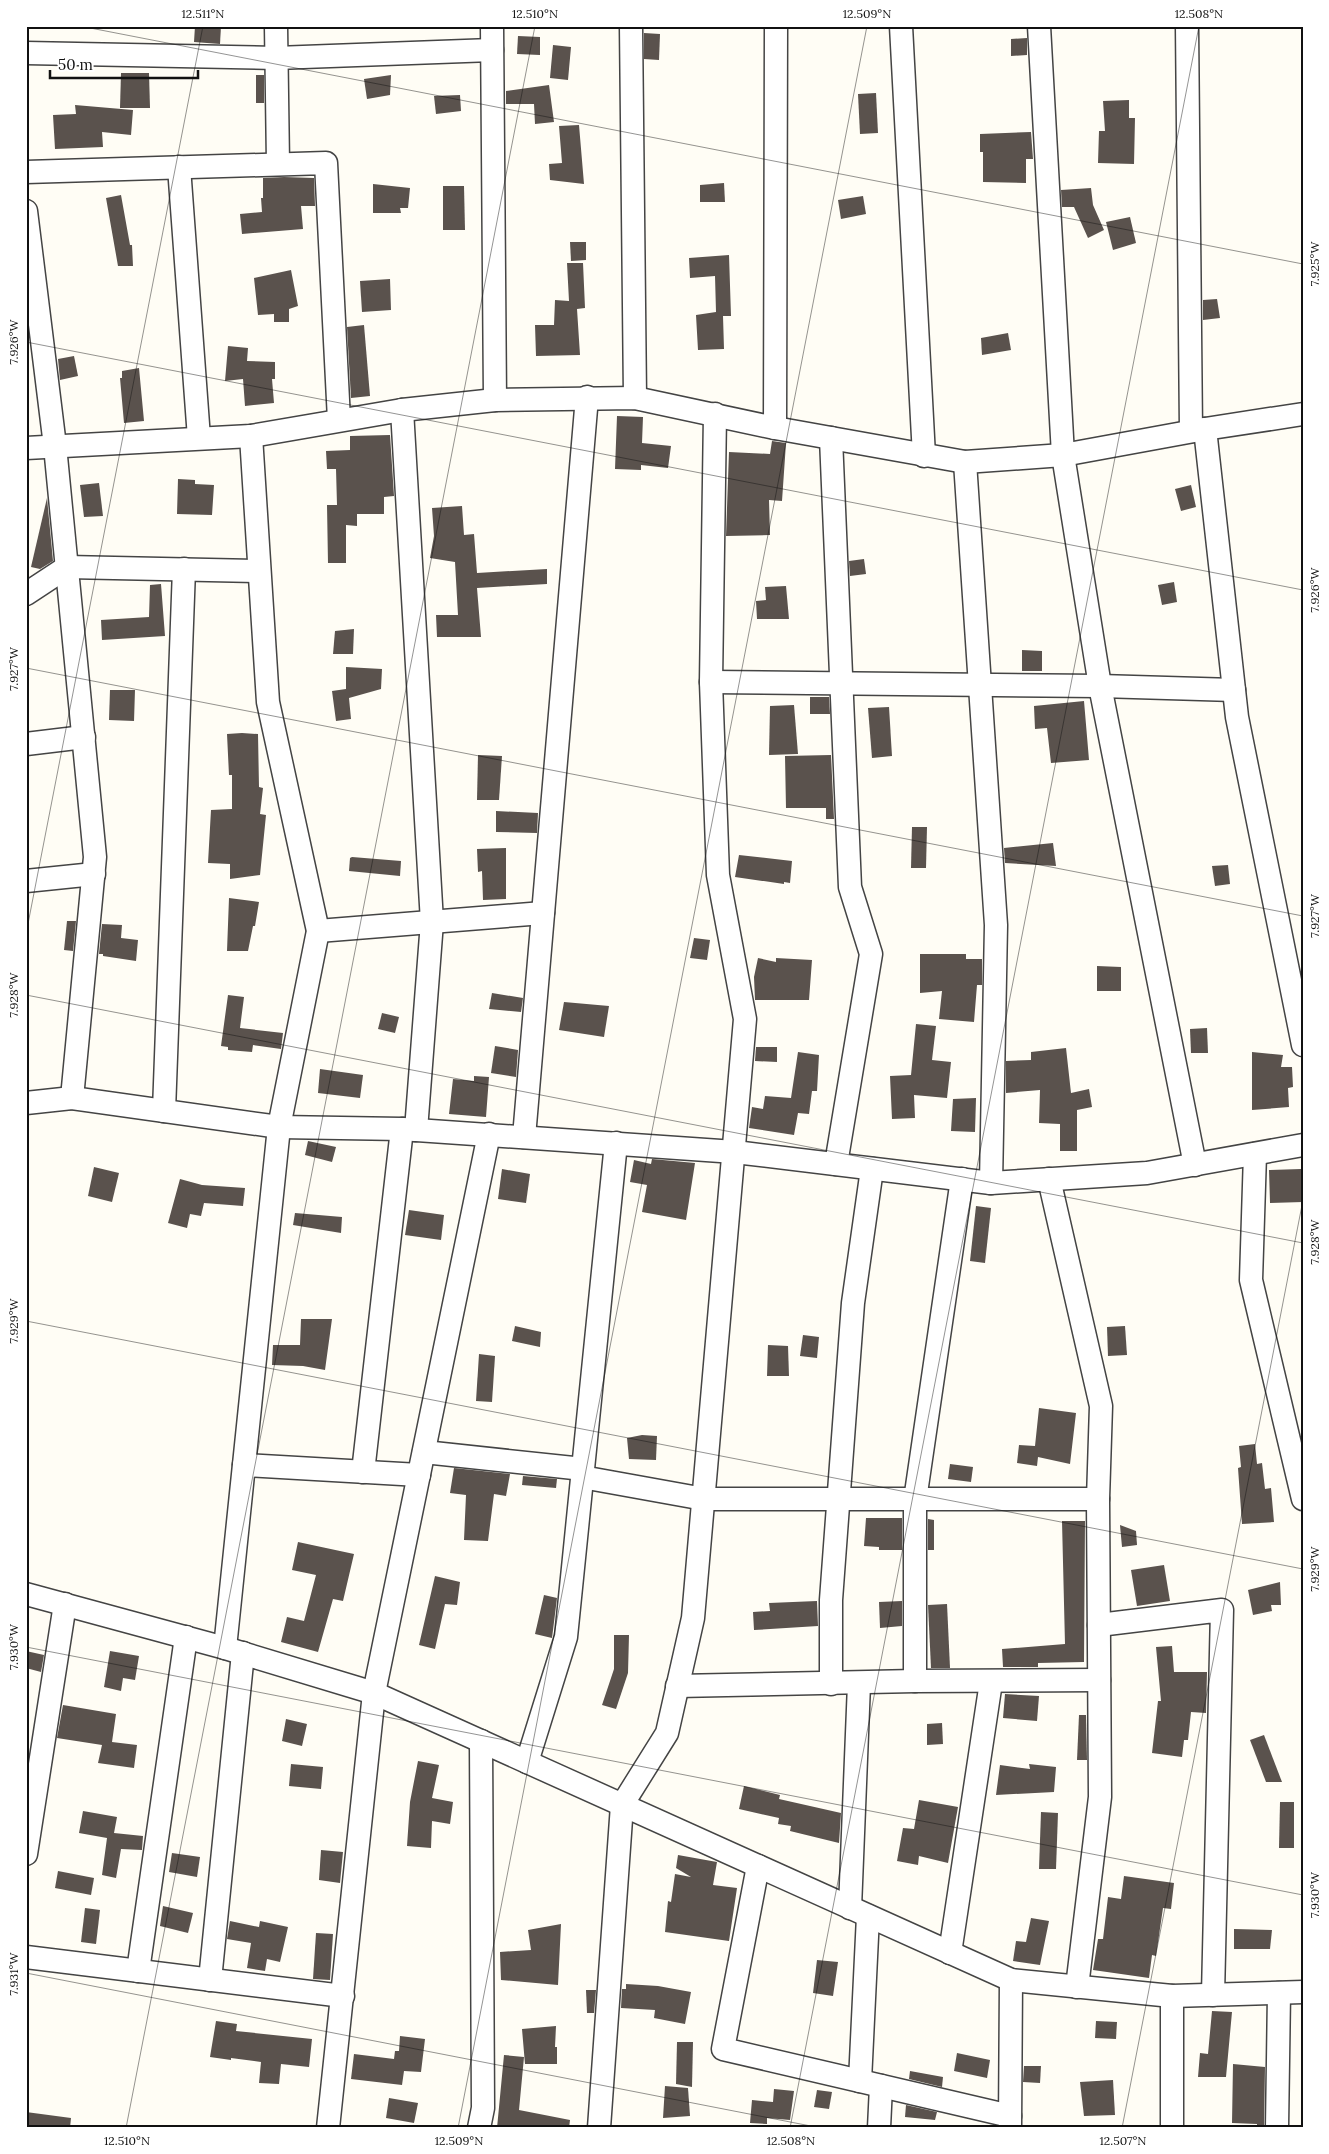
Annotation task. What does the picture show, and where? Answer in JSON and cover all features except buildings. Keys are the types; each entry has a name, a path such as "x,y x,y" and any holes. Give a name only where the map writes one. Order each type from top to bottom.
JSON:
{"street":[{"path":"276,26 278,164"},
{"path":"492,26 495,400"},
{"path":"632,26 635,398"},
{"path":"776,26 776,428"},
{"path":"901,26 924,456"},
{"path":"1039,26 1062,455 1100,686 1195,1165"},
{"path":"1187,26 1198,430 1237,717 1303,1045"},
{"path":"26,53 276,58 492,50"},
{"path":"26,172 326,163 339,420"},
{"path":"179,167 199,438"},
{"path":"26,211 55,446 95,857 72,1098"},
{"path":"524,1137 587,397"},
{"path":"26,448 251,436 402,410 495,400 587,397 635,398 776,428 965,462 1062,455 1198,430 1303,414"},
{"path":"363,1472 409,1129 432,922 402,410"},
{"path":"600,2128 622,1805 666,1733 693,1618 735,1152 745,1019 718,875 711,682 715,414"},
{"path":"210,1980 234,1651 244,1465 279,1127 318,931 268,702 251,436"},
{"path":"831,438 850,887 870,954 836,1164"},
{"path":"965,462 996,925 991,1183"},
{"path":"26,594 67,567 259,571"},
{"path":"164,1111 184,569"},
{"path":"711,682 1100,686 1234,690"},
{"path":"26,744 84,736"},
{"path":"26,881 94,874"},
{"path":"318,931 543,913"},
{"path":"26,1103 72,1098 279,1127 409,1129 735,1152 991,1183 1147,1173 1303,1145"},
{"path":"328,2128 374,1694 489,1134"},
{"path":"527,1762 566,1637 616,1143"},
{"path":"1255,1154 1251,1280 1303,1499"},
{"path":"831,1684 831,1600 853,1303 872,1169"},
{"path":"915,1681 915,1500 962,1179"},
{"path":"1049,1179 1101,1406 1098,1499 1100,1797 1077,1987"},
{"path":"424,1452 583,1473 704,1499 1098,1499"},
{"path":"244,1465 419,1474"},
{"path":"26,1594 186,1637 374,1694 1011,1980 1172,1996 1303,1992"},
{"path":"26,1854 65,1604"},
{"path":"1099,1625 1222,1610 1213,1995"},
{"path":"138,1970 186,1637"},
{"path":"677,1686 858,1684 915,1681 1099,1680"},
{"path":"950,1953 991,1682"},
{"path":"858,1684 859,1912 870,2083 878,2128"},
{"path":"479,2128 483,2108 481,1741"},
{"path":"758,1866 723,2049 870,2083 1010,2122 1011,1980"},
{"path":"26,1956 343,1996"},
{"path":"1277,2128 1279,1993"},
{"path":"1172,1996 1172,2128"}]}
